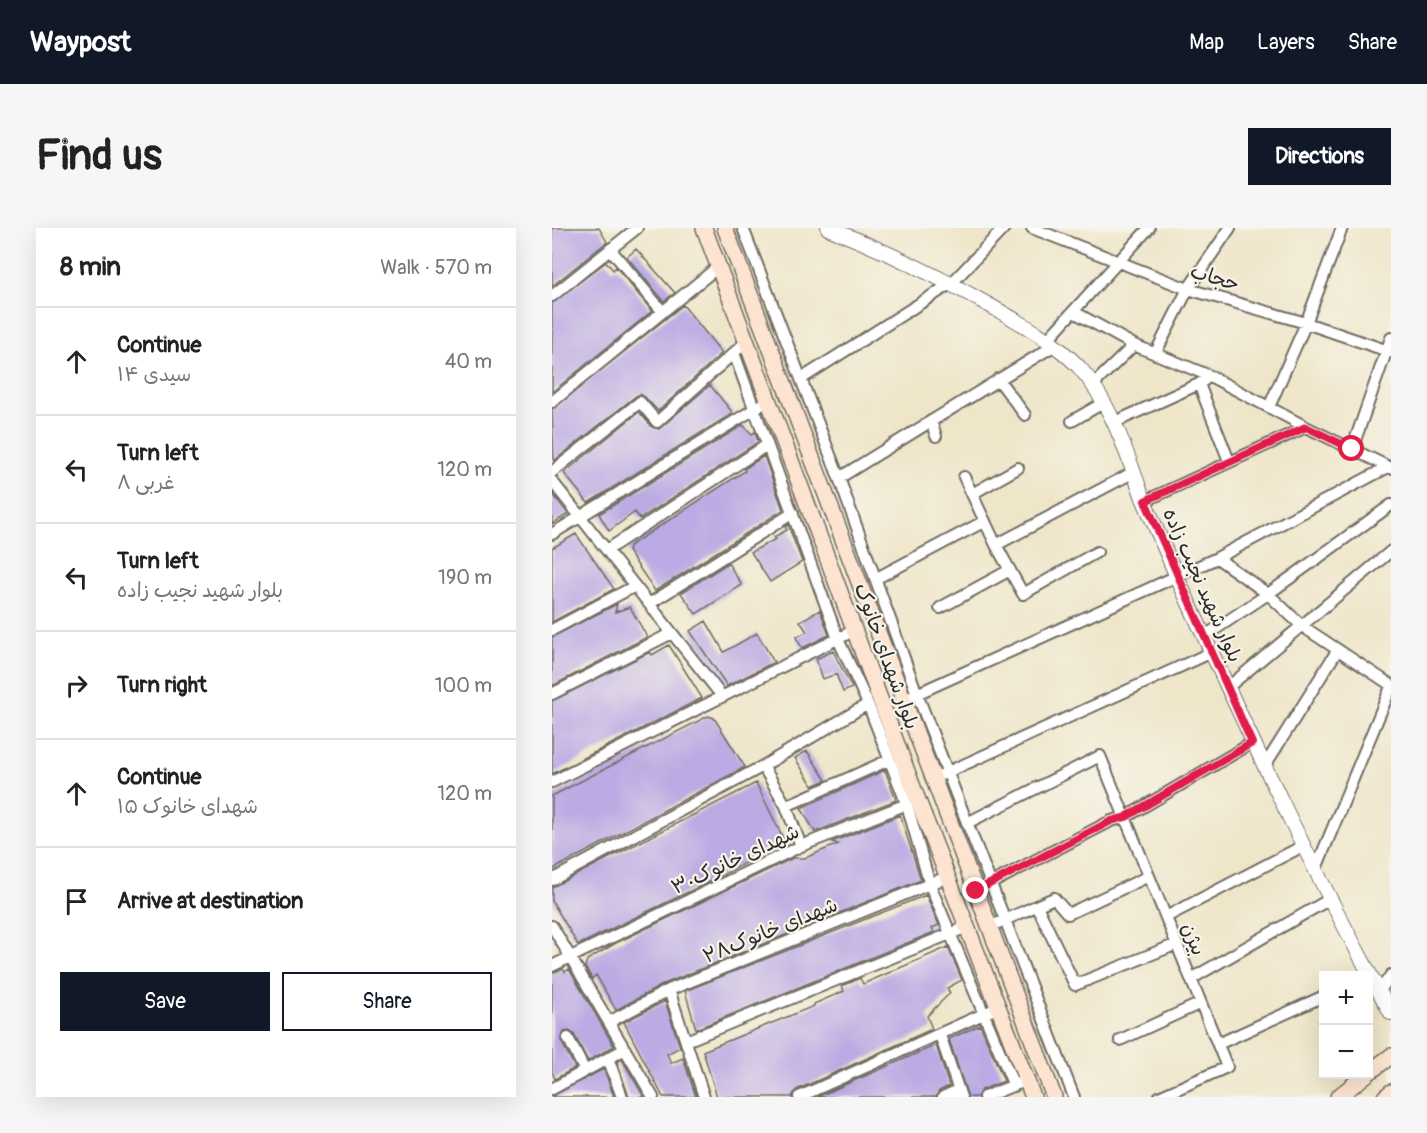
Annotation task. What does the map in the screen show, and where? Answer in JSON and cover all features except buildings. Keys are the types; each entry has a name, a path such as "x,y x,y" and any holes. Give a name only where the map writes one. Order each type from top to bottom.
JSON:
{"main road":[{"name":"بلوار شهدای خانوک","path":"704,228 855,630 912,802 947,877 999,1007 1020,1083 1033,1097"},
{"name":"بلوار شهدای خانوک","path":"726,228 806,415 850,530 910,697 933,778 1054,1097"},
{"path":"1373,1070 1391,1056"},
{"path":"1338,1097 1361,1079"},
{"path":"1385,1097 1391,1092"}],"street":[{"path":"743,228 801,379 806,415 839,478 850,530 875,579 892,646"},
{"name":"بلوار شهید نجیب زاده","path":"828,228 881,249 952,284 1051,342 1093,385 1115,422 1177,576 1252,743 1367,971"},
{"path":"801,379 952,284 1004,228"},
{"name":"حجاب","path":"1032,228 1188,289 1306,323 1389,351"},
{"path":"1056,237 1066,228"},
{"path":"839,478 998,379 1051,342 1074,312 1149,228"},
{"path":"1155,354 1188,289 1230,228"},
{"path":"1269,407 1306,323 1342,228"},
{"path":"552,296 631,230"},
{"path":"610,249 663,312"},
{"path":"552,402 719,266"},
{"path":"1074,312 1134,345 1210,376 1306,427 1389,467"},
{"path":"1352,449 1389,351 1391,338"},
{"path":"552,472 640,402 657,422 746,342"},
{"path":"1093,385 1134,345"},
{"path":"734,353 838,639 868,704 889,760 912,802 930,885 984,1016 1020,1083 984,1097"},
{"path":"1115,422 1199,384 1210,376"},
{"path":"998,379 1025,415"},
{"path":"1199,384 1229,461"},
{"path":"552,534 769,400"},
{"path":"1072,421 1103,403"},
{"path":"931,421 936,436"},
{"path":"1145,501 1306,427"},
{"path":"607,550 767,445"},
{"path":"1074,1097 948,772 910,697 1217,558 1389,467"},
{"path":"972,494 1018,468"},
{"path":"996,545 1134,472"},
{"path":"964,477 996,545 1023,594 1097,552"},
{"path":"552,481 721,695"},
{"path":"1205,636 1268,594 1391,505"},
{"path":"650,604 793,513"},
{"path":"875,579 985,521"},
{"path":"1227,688 1391,551"},
{"path":"1217,558 1268,594 1302,626 1391,686 1315,871"},
{"path":"940,608 1010,570"},
{"path":"552,630 635,586"},
{"path":"552,782 721,695 855,630"},
{"path":"552,694 672,633"},
{"path":"1264,767 1337,651"},
{"path":"933,778 1210,653"},
{"path":"552,880 763,766 868,704"},
{"path":"976,891 1111,821 1126,817 1252,743"},
{"name":"بیژن","path":"967,823 1100,756 1227,1068 1159,1097"},
{"path":"786,806 889,760"},
{"path":"763,766 786,806 801,846"},
{"name":"شهدای خانوک۳۰","path":"552,966 801,846 912,802"},
{"path":"1166,917 1303,846"},
{"path":"989,927 1054,898 1068,914 1149,876"},
{"name":"شهدای خانوک۲۸","path":"609,1022 669,990 947,877"},
{"path":"1191,979 1330,899"},
{"path":"1037,906 1076,985 1177,944"},
{"path":"552,926 653,1097"},
{"path":"686,1041 967,927"},
{"path":"1379,992 1391,975"},
{"name":"بلوار شهید نجیب زاده","path":"1373,982 1391,1012"},
{"path":"669,990 704,1097"},
{"path":"1218,1044 1319,998"},
{"path":"1120,1040 1201,1004"},
{"path":"799,1097 984,1016 999,1007"},
{"path":"940,1035 959,1093 943,1097"},
{"path":"568,1038 585,1071"},
{"path":"554,1084 585,1071 625,1049"},
{"path":"608,1058 622,1097"}],"route":[{"path":"976,891 1111,821 1126,817 1252,743 1210,653 1205,636 1145,501 1306,427 1352,449"}]}
